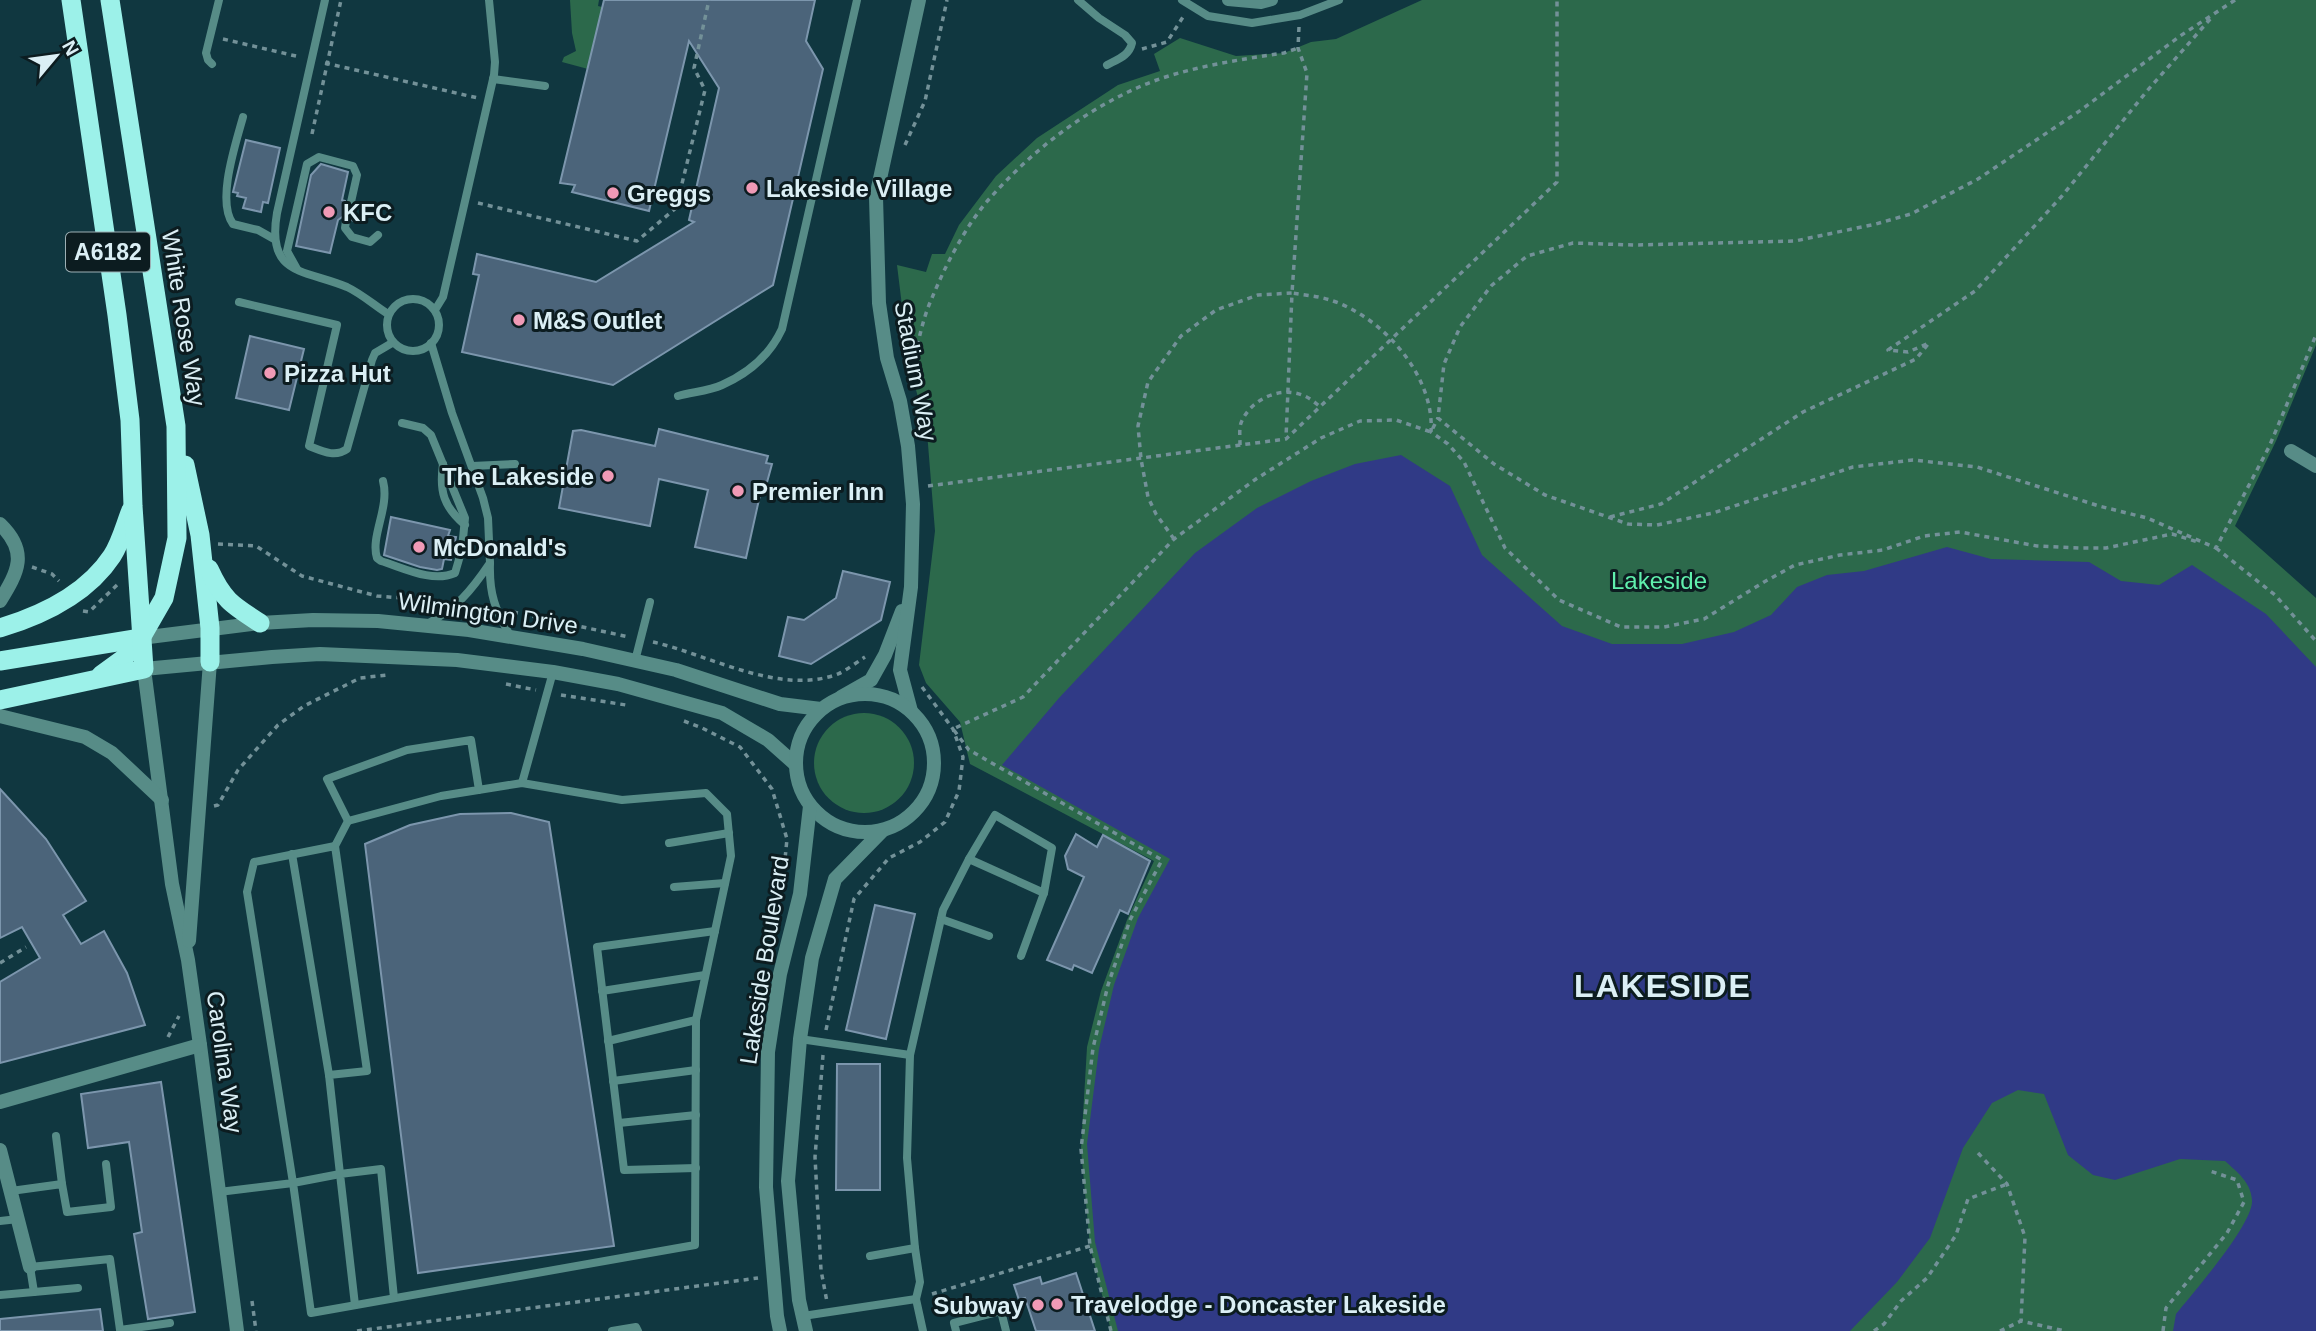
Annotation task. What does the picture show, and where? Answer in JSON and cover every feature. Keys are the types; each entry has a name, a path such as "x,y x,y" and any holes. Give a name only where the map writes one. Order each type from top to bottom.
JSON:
{"highway":[{"name":"A6182","path":"71,0 130,419 133,506 145,669"},
{"name":"White Rose Way","path":"94,680 123,660 141,638 164,598 176,547 176,426 110,0"},
{"path":"176,426 208,569 229,603 260,623"},
{"name":"A6182","path":"0,628 58,605 91,582 113,554 133,506"},
{"path":"202,545 210,628 210,662"},
{"path":"0,661 141,638"},
{"name":"White Rose Way","path":"0,700 145,669"}],"street":[{"name":"Stadium Way","path":"911,711 900,670 911,587 913,504 901,401 887,358 879,303 876,197 919,0"},
{"path":"1228,0 1261,3 1272,0"},
{"path":"2291,450 2316,466"},
{"path":"0,524 17,550 18,565 14,579 0,601"},
{"name":"Stadium Way","path":"841,698 871,680 885,655 911,587"},
{"name":"Wilmington Drive","path":"141,638 260,623 378,621 424,625 511,637 635,661 677,670 780,704 821,709"},
{"name":"Wilmington Drive","path":"145,669 320,654 457,660 553,672 618,684 722,713 768,740 795,764"},
{"path":"188,960 210,662"},
{"name":"Carolina Way","path":"145,669 172,884 188,960 237,1331"},
{"path":"864,693 881,695 911,711 926,730 932,744 934,768 932,780 922,802 911,816 882,831 859,832 832,825 810,806 799,785 795,764 802,733 821,709 841,698 864,693"},
{"path":"0,716 85,737 112,753 162,800"},
{"name":"Lakeside Boulevard","path":"780,1331 766,1187 768,1052 780,974 800,894 810,806"},
{"name":"Lakeside Boulevard","path":"805,1324 788,1181 800,1039 812,958 835,879 882,831"},
{"path":"0,1102 200,1045"},
{"path":"0,1150 30,1267"}],"lane":[{"path":"212,64 206,57 219,0"},
{"path":"325,0 274,228 274,239 283,259 298,271 358,292 388,314"},
{"path":"435,310 443,297 493,79 495,62 489,0"},
{"path":"678,396 722,385 760,362 774,346 782,329 856,0"},
{"path":"1078,0 1132,43 1125,55 1107,65"},
{"path":"1182,0 1208,16 1252,23 1300,15 1339,0"},
{"path":"493,79 545,86"},
{"path":"243,117 226,188 230,220 239,227 258,230 274,239"},
{"path":"298,271 287,251 307,164 319,157 354,166 357,175 351,202"},
{"path":"346,221 345,228 352,237 370,242 378,235"},
{"path":"406,299 424,300 435,310 439,330 431,343 423,349 404,350 392,343 386,323 388,314 393,307 406,299"},
{"path":"239,302 337,325 309,446 332,454 347,449 372,360 375,353 392,343"},
{"path":"431,343 488,518 491,596 511,637"},
{"path":"383,481 386,494 375,546 377,558 434,577 443,578 454,574 462,549 465,518 432,435 427,430 402,424"},
{"path":"472,466 514,464"},
{"path":"424,625 452,610 490,563"},
{"path":"635,661 650,602"},
{"path":"522,783 553,672"},
{"path":"348,821 327,779 407,750 471,740 479,790"},
{"path":"329,1075 367,1071 335,846 348,821 441,796 522,783 622,800 706,793 727,814 731,856 696,1020 695,1245 311,1313 247,892 254,862 335,846"},
{"path":"923,1331 916,1298 920,1282 907,1158 910,1055 943,910 968,859 995,815 1052,848 1044,893 1021,956"},
{"path":"669,843 729,833"},
{"path":"292,854 329,1075 355,1305"},
{"path":"968,859 1044,893"},
{"path":"674,887 725,883"},
{"path":"941,919 989,936"},
{"path":"696,1168 624,1170 597,947 715,931"},
{"path":"602,991 705,975"},
{"path":"608,1041 696,1020"},
{"path":"800,1039 910,1055"},
{"path":"613,1081 696,1070"},
{"path":"619,1123 696,1115"},
{"path":"56,1136 67,1212 111,1207 106,1164"},
{"path":"219,1192 381,1169 394,1298"},
{"path":"11,1191 62,1184"},
{"path":"0,1221 18,1219"},
{"path":"870,1256 915,1248"},
{"path":"34,1292 30,1267 110,1259 120,1330 170,1323"},
{"path":"0,1295 78,1287"},
{"path":"805,1324 828,1312 916,1298"},
{"path":"956,1331 954,1323 1000,1311 1006,1331"},
{"path":"612,1331 636,1327 638,1331"}],"path":[{"path":"312,134 341,0"},
{"path":"466,200 637,241 676,208 705,90 694,68 709,0"},
{"path":"904,148 925,101 947,0"},
{"path":"928,486 1286,439 1557,182 1557,0"},
{"path":"1431,432 1438,418 1444,364 1460,327 1491,286 1527,256 1573,243 1634,245 1795,241 1911,214 1978,179 2081,110 2180,36 2235,0"},
{"path":"1130,50 1167,42 1190,5"},
{"path":"1608,518 1661,504 1803,412 1916,359 1929,343 1908,352 1888,350 1975,291 2062,196 2147,90 2213,15"},
{"path":"210,36 488,101"},
{"path":"906,371 908,384 930,301 955,251 989,199 1035,154 1081,118 1140,87 1193,71 1298,48 1307,74 1292,293 1286,439"},
{"path":"1174,539 1156,514 1148,497 1140,459 1138,426 1148,382 1181,336 1216,310 1258,295 1292,293 1330,300 1366,317 1393,340 1423,384 1432,415 1431,432"},
{"path":"2216,548 2269,447 2316,335"},
{"path":"2311,348 2316,351"},
{"path":"1240,445 1240,425 1250,410 1271,395 1288,392 1304,395 1321,407"},
{"path":"1438,418 1494,464 1545,495 1628,524 1657,525 1713,513 1853,467 1913,460 1977,467 2099,506 2147,518 2216,548 2275,595 2316,641"},
{"path":"953,729 1023,697 1174,539 1277,465 1321,438 1360,421 1396,420 1431,432 1448,444 1464,462 1505,548 1559,600 1621,627 1664,627 1704,619 1795,565 1840,555 1883,550 1924,536 1960,532 2037,546 2106,548 2172,534 2216,548"},
{"path":"927,476 929,496"},
{"path":"215,816 238,770 278,725 304,706 360,678 389,675"},
{"path":"504,684 632,706"},
{"path":"920,684 970,750 1162,860 1130,919 1108,985 1093,1048 1081,1149 1090,1246 1111,1331"},
{"path":"679,720 740,747 772,789 787,839 782,888"},
{"path":"828,1312 821,1270 815,1157 824,1044 831,1002 854,898 889,858 920,842 945,822 959,791 963,757 953,729"},
{"path":"199,808 218,806"},
{"path":"0,963 26,947"},
{"path":"162,1042 170,1036 180,1014"},
{"path":"1978,1153 2007,1184 2025,1237 2021,1321"},
{"path":"2163,1331 2166,1308 2227,1233 2244,1202 2237,1180 2207,1170"},
{"path":"1874,1331 1884,1324 1901,1301 1927,1278 1956,1235 1968,1199 2007,1184"},
{"path":"916,1298 1090,1246"},
{"path":"797,1273 821,1270"},
{"path":"357,1331 773,1276"},
{"path":"250,1292 256,1331"},
{"path":"2000,1331 2021,1321 2065,1331"}],"green space":[{"path":"570,0 599,0 598,6 602,7 588,69 562,62 564,57 576,51"},
{"name":"Lakeside","path":"1422,0 2316,0 2316,345 2276,441 2235,526 2316,598 2316,1331 1111,1331 1090,1246 1081,1149 1087,1047 1101,991 1127,920 1154,861 970,764 960,722 926,683 919,665 935,531 927,432 909,363 897,265 926,272 932,254 945,254 959,225 996,176 1037,138 1118,85 1160,71 1154,54 1180,38 1236,56 1284,53 1311,42 1336,39"},
{"path":"864,713 883,717 899,728 910,744 914,763 910,782 899,798 883,809 864,813 845,809 829,798 818,782 814,763 818,744 829,728 845,717"}],"shaded area":[{"name":"Lakeside","path":"1401,455 1450,486 1482,555 1562,626 1612,644 1682,644 1734,632 1771,615 1797,587 1827,575 1864,571 1947,547 1991,559 2089,562 2121,581 2159,585 2192,565 2266,614 2316,667 2316,1331 2173,1331 2176,1314 2221,1258 2250,1211 2252,1200 2246,1183 2225,1161 2180,1159 2115,1180 2093,1175 2068,1155 2044,1094 2018,1090 1992,1103 1963,1148 1930,1238 1897,1282 1850,1331 1118,1331 1095,1242 1087,1144 1099,1049 1114,985 1138,918 1170,859 1002,765 1059,698 1195,553 1257,508 1311,481 1355,464"}],"building":[{"name":"Lakeside Village","path":"604,0 815,0 806,41 823,69 773,285 613,385 462,352 479,275 473,274 477,254 596,282 694,222 689,220 719,88 689,41 649,211 572,192 575,185 560,183"},
{"path":"246,140 280,148 268,203 263,202 261,212 243,208 246,198 233,192"},
{"name":"KFC","path":"321,164 348,172 342,200 349,208 355,207 352,220 346,214 338,220 330,253 296,246 311,175"},
{"name":"Pizza Hut","path":"250,336 304,349 289,410 236,398"},
{"path":"659,429 768,456 766,463 772,464 766,486 762,486 746,558 695,547 708,490 659,479 650,526 559,508 573,431 581,430 655,446"},
{"name":"McDonald's","path":"391,517 450,530 448,536 456,537 451,560 444,559 442,569 437,570 384,555"},
{"path":"843,571 890,582 881,620 811,664 779,656 788,617 804,620 836,598"},
{"path":"0,789 46,839 86,901 63,915 81,944 104,931 127,973 145,1025 0,1063 0,982 40,958 22,927 0,938"},
{"path":"511,813 549,822 614,1246 418,1273 365,844 410,825 460,814"},
{"path":"1076,834 1097,847 1103,835 1150,861 1128,914 1120,910 1092,973 1074,965 1072,970 1047,960 1084,877 1068,869 1065,856"},
{"path":"875,905 915,914 886,1039 846,1030"},
{"path":"837,1064 880,1064 880,1190 836,1190"},
{"path":"161,1082 195,1312 148,1319 134,1234 142,1232 129,1142 88,1148 81,1094"},
{"name":"Travelodge - Doncaster Lakeside","path":"1076,1273 1095,1331 1036,1331 1025,1298 1019,1300 1014,1285 1040,1277 1042,1284"},
{"path":"100,1309 103,1331 0,1331 0,1319"}],"place":[{"name":"Lakeside Village","path":"752,188"},
{"name":"Greggs","path":"613,193"},
{"name":"KFC","path":"329,212"},
{"name":"M&S Outlet","path":"519,320"},
{"name":"Pizza Hut","path":"270,373"},
{"name":"The Lakeside","path":"608,476"},
{"name":"Premier Inn","path":"738,491"},
{"name":"McDonald's","path":"419,547"},
{"name":"Travelodge - Doncaster Lakeside","path":"1057,1304"},
{"name":"Subway","path":"1038,1305"}],"district":[{"name":"LAKESIDE","path":"1663,986"}]}
